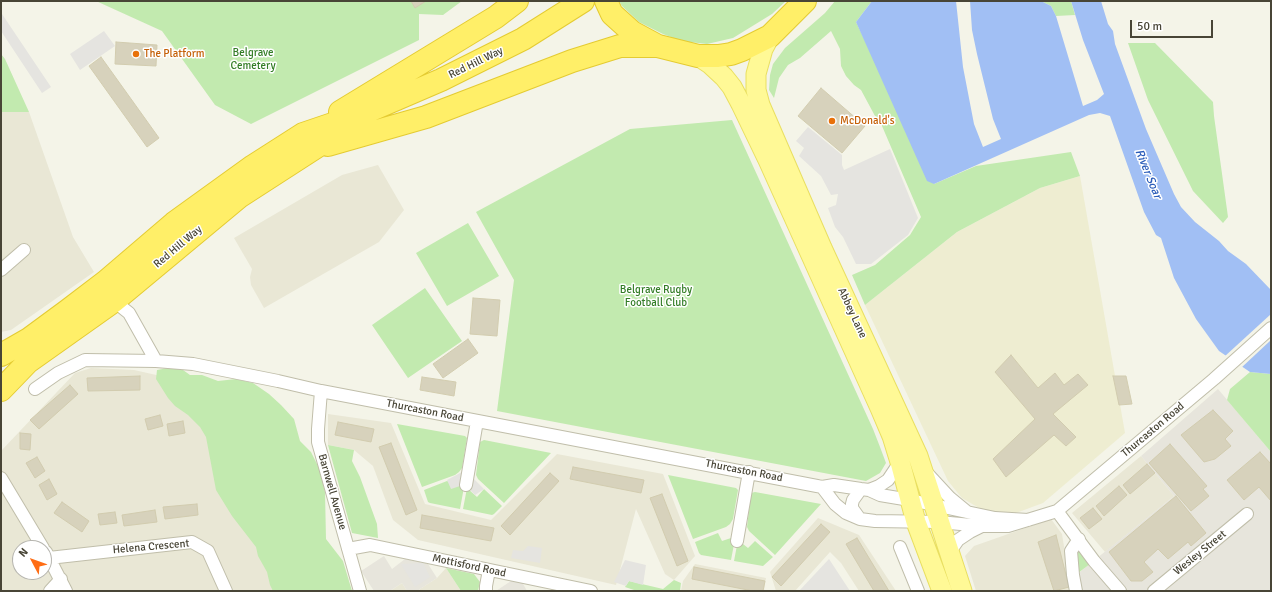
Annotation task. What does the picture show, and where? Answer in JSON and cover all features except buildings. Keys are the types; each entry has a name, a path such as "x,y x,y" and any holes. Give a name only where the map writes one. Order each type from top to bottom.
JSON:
{"highway":[{"path":"307,142 496,17 517,1"},
{"name":"Red Hill Way","path":"1,355 29,339 67,312 105,282 174,223 253,166 307,142 362,114 441,80 523,39 583,1"},
{"path":"606,1 612,14 632,32 658,46"},
{"path":"307,142 426,117 572,60 620,46 658,46 698,56 718,56 731,54 770,36 805,1"},
{"name":"Red Hill Way","path":"1,390 28,362 114,302 307,142"}],"main road":[{"name":"Abbey Lane","path":"770,36 763,49 756,74 756,90 760,105 822,248 918,456 962,591"},
{"name":"Abbey Lane","path":"698,56 710,64 724,77 741,104 880,408 892,436 916,522 942,591"}],"street":[{"path":"1,270 24,250"},
{"path":"114,302 129,313 156,361"},
{"name":"Thurcaston Road","path":"35,389 58,373 85,360 156,361 193,364 278,380 321,391 822,487 834,485 865,490 880,495 910,500 936,513 982,526 1008,526 1057,511 1224,371 1271,328"},
{"name":"Barnwell Avenue","path":"321,391 318,442 360,591"},
{"path":"466,485 477,421"},
{"path":"860,519 852,508 853,500 865,490 880,486 888,480 900,462"},
{"name":"Thurcaston Road","path":"921,467 950,498 969,513"},
{"path":"737,541 749,472"},
{"path":"1,478 38,540"},
{"name":"Thurcaston Road","path":"822,487 840,509 860,519 916,522 936,513 969,513 995,518 1028,520"},
{"path":"1057,511 1094,561 1120,591"},
{"name":"Wesley Street","path":"1154,591 1247,514"},
{"name":"Thurcaston Road","path":"949,553 958,540 982,526"},
{"path":"1076,591 1071,551 1079,539"},
{"name":"Helena Crescent","path":"52,552 192,542 208,551 226,591"},
{"name":"Mottisford Road","path":"348,549 370,545 591,591"},
{"path":"900,547 918,591"},
{"path":"52,564 66,591"},
{"path":"486,591 489,570"},
{"path":"50,591 61,579"}],"shaded area":[{"path":"2,14 51,87 42,93 1,31"},
{"path":"104,31 115,46 80,70 70,54"},
{"path":"1,112 29,112 73,237 94,272 11,330 1,332"},
{"path":"808,127 842,155 842,165 844,170 890,149 918,218 908,235 871,264 856,264 843,237 835,227 828,208 836,205 838,194 831,195 821,176 799,156 804,148 796,141"},
{"path":"378,165 404,210 379,242 264,308 251,285 250,277 252,269 234,238 342,175"},
{"path":"1080,176 1125,433 1043,503 1016,513 996,513 979,508 962,498 948,481 865,305 957,232 1040,188"},
{"path":"91,368 134,370 201,385 301,591 1,591 1,451 75,373"},
{"path":"1218,389 1271,452 1271,591 1080,591 1076,575 1174,496 1141,456"},
{"path":"328,414 391,423 425,504 491,520 557,454 663,474 695,556 674,580 665,574 636,509 616,585 418,540 393,520 373,466 354,450 328,445"},
{"path":"1141,456 1174,496 1105,552 1072,513"},
{"path":"464,468 473,470 474,479 484,489 475,495 466,486 451,489 447,480 462,472"},
{"path":"818,518 859,535 896,591 859,591 841,563 830,552 795,591 776,591 770,572"},
{"path":"1051,519 1062,534 1071,591 976,591 965,556 974,546"},
{"path":"528,546 542,548 540,563 511,558 513,550 523,551"},
{"path":"384,556 392,569 405,559 428,564 437,578 417,591 407,591 402,583 390,591 374,591 361,571"},
{"path":"829,559 850,591 799,591"},
{"path":"625,560 646,565 643,585 629,581 626,586 614,582"},
{"path":"423,563 430,577 415,587 401,564"},
{"path":"695,564 766,578 764,591 681,591 683,581"},
{"path":"446,568 461,591 417,591 437,578"},
{"path":"514,579 522,582 527,591 496,591"},
{"path":"402,583 407,591 390,591"}],"green space":[{"name":"Belgrave Cemetery","path":"96,1 462,1 443,15 419,14 419,40 251,124 215,105 162,31"},
{"path":"619,1 786,1 772,14 733,38 707,44 681,41 663,34 639,22 622,6"},
{"path":"835,1 872,1 856,22 934,184 976,166 1071,152 1080,176 1040,188 957,232 865,305 852,275 875,265 910,235 921,217 879,119 875,116 861,90 846,76 841,66 840,49 831,31 800,58 788,65 779,78 774,98 769,90 770,75 773,64 785,48 825,13"},
{"path":"1041,1 1071,1 1075,15 1056,16 1051,6"},
{"path":"1128,43 1155,43 1213,102 1228,217 1223,223 1193,191 1148,100"},
{"path":"1,54 5,59 29,112 1,112"},
{"name":"Belgrave Rugby Football Club","path":"732,120 873,429 886,463 880,473 866,481 497,411 514,280 476,212 630,129"},
{"path":"468,223 499,276 447,306 416,253"},
{"path":"425,288 462,341 408,378 372,325"},
{"path":"173,367 183,370 190,375 202,375 218,381 236,379 253,383 269,394 294,419 300,441 311,452 319,468 325,492 326,539 343,561 352,591 273,591 267,572 258,556 256,547 232,516 216,490 206,437 200,427 188,415 175,406 168,398 156,379 157,370"},
{"path":"1250,372 1271,374 1271,452 1227,400 1230,389"},
{"path":"397,424 465,436 467,438 462,468 455,475 422,487"},
{"path":"484,440 551,453 504,503 478,479 476,475 480,442"},
{"path":"328,445 354,450 352,461 360,477 377,524 378,538 352,533"},
{"path":"668,475 736,488 738,490 733,519 730,524 726,527 693,539"},
{"path":"447,481 464,487 460,509 428,502 424,490"},
{"path":"467,488 477,497 484,489 502,506 492,515 463,509"},
{"path":"755,492 821,504 775,555 749,531 747,527 751,493"},
{"path":"718,533 722,541 731,538 735,539 731,560 701,555 699,553 695,542"},
{"path":"738,540 748,548 755,541 773,557 763,566 734,561"},
{"path":"1080,546 1094,561 1078,573 1074,562"},
{"path":"446,568 474,574 480,582 478,591 461,591"},
{"path":"674,580 681,583 680,591 637,591 625,587 629,581 663,589"}],"water":[{"name":"River Soar","path":"872,1 956,1 963,67 974,124 983,147 1001,139 993,119 977,54 972,30 970,1 1041,1 1051,6 1056,16 1083,106 1097,100 1104,94 1083,40 1071,1 1101,1 1108,24 1113,31 1115,44 1146,129 1181,207 1195,222 1219,241 1228,251 1246,264 1271,290 1271,374 1250,372 1219,351 1196,319 1174,278 1161,238 1156,235 1144,212 1110,116 1100,113 1089,115 934,184 927,181 856,22"}],"pier":[{"path":"1271,314 1271,340 1241,368 1224,357"}],"place":[{"name":"The Platform","path":"136,54"},
{"name":"McDonald's","path":"832,121"}]}
